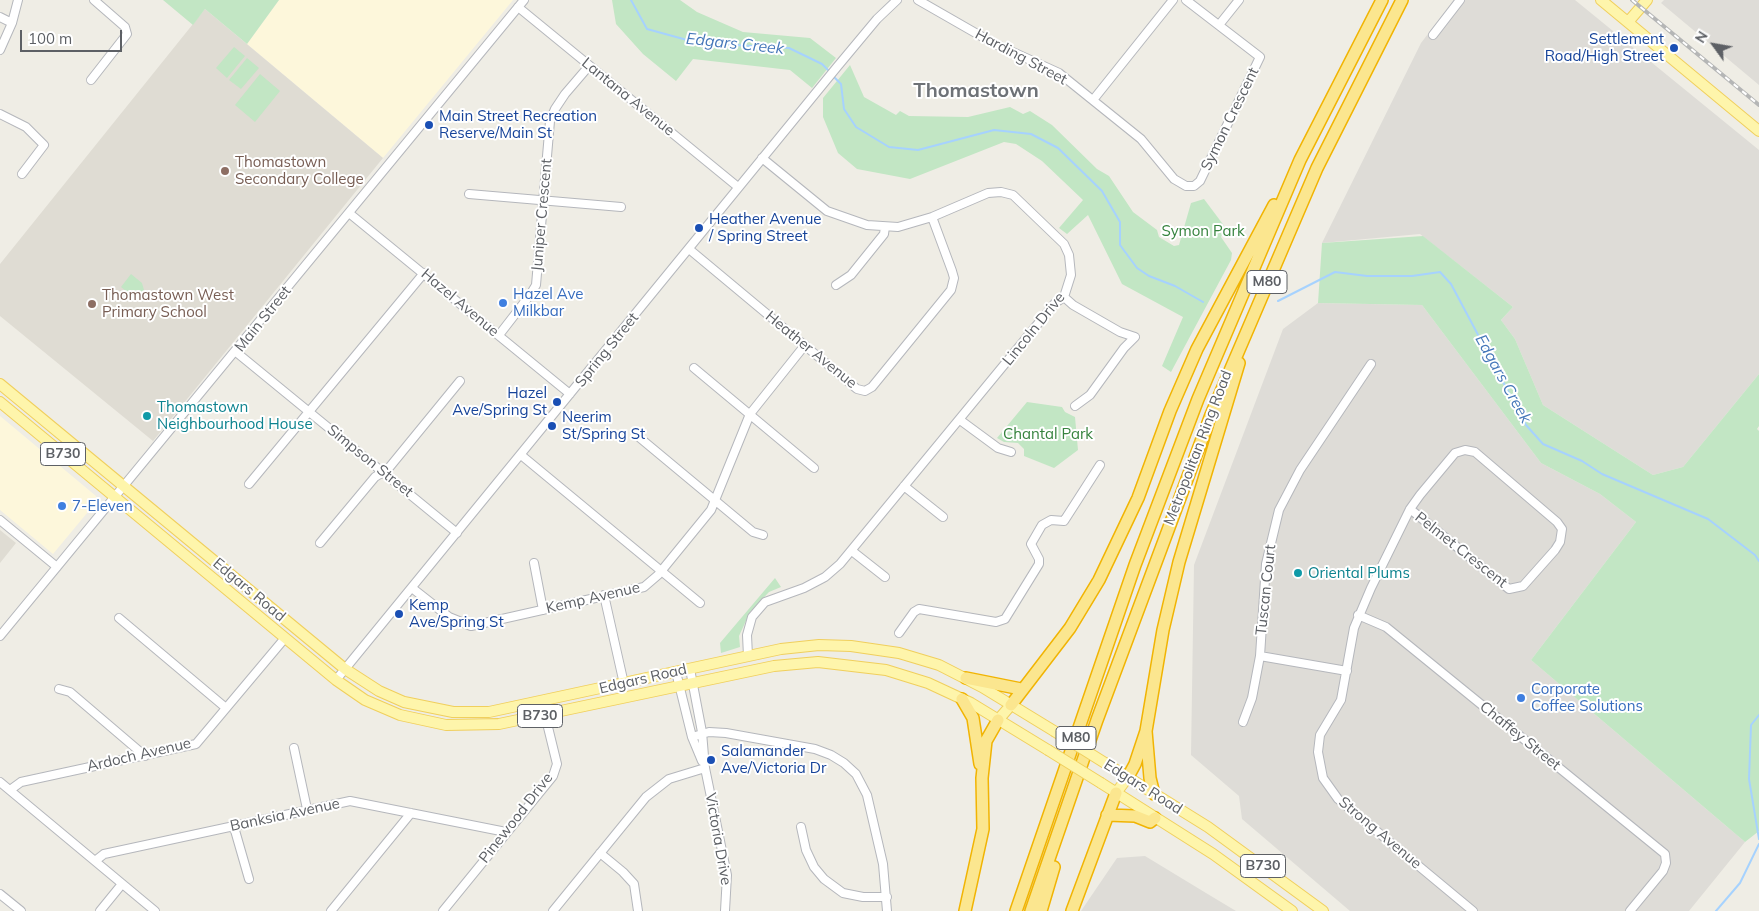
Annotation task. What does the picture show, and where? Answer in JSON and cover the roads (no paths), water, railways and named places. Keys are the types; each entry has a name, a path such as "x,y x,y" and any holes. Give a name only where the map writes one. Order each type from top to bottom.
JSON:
{"highway":[{"name":"Metropolitan Ring Road","path":"1015,911 1026,886 1157,505 1216,356 1300,160 1382,0"},
{"name":"Metropolitan Ring Road","path":"1031,911 1187,474 1262,292 1322,159 1402,0"},
{"path":"1012,705 1022,689 1070,628 1099,580 1138,498 1170,411 1204,332 1300,160"},
{"path":"1128,777 1136,764 1146,731 1163,630 1178,562 1262,292"},
{"path":"966,678 1022,689"},
{"path":"962,699 973,718 982,778"},
{"path":"965,911 983,829 982,778 986,741 998,720"},
{"path":"1146,731 1150,778 1154,794"},
{"path":"1072,911 1116,793"},
{"path":"1041,911 1066,809"},
{"path":"1107,815 1135,816 1150,822 1155,818"}],"main road":[{"path":"1601,0 1759,131"},
{"path":"1628,22 1647,0"},
{"name":"Edgars Road","path":"0,384 345,670 392,698 419,706 472,713 506,709 748,656 819,645 851,646 907,655 939,665 966,678 1054,731 1242,851 1318,910"},
{"name":"Edgars Road","path":"0,402 336,680 365,700 387,710 436,724 486,726 774,666 818,662 865,666 902,674 928,682 962,699 1048,750 1212,854 1292,911"},
{"path":"998,720 1012,705"},
{"path":"1116,793 1128,777"}],"street":[{"path":"0,50 12,23 18,0"},
{"path":"91,80 126,38 128,31 94,0"},
{"name":"Main Street","path":"0,636 236,352 524,0"},
{"name":"Spring Street","path":"877,19 890,0"},
{"name":"Spring Street","path":"336,680 821,86 877,19 896,0"},
{"name":"Harding Street","path":"918,0 993,43 1059,74 1141,139"},
{"path":"1092,100 1173,0"},
{"path":"1186,0 1219,25 1239,0"},
{"path":"1433,35 1460,0"},
{"name":"Lantana Avenue","path":"518,7 738,187"},
{"path":"0,17 12,23"},
{"name":"Symon Crescent","path":"1141,139 1174,179 1186,186 1194,186 1200,181 1260,57 1219,25"},
{"name":"Juniper Crescent","path":"499,335 530,295 536,284 550,121 555,108 589,66"},
{"path":"0,114 26,127 44,144 22,174"},
{"name":"Lincoln Drive","path":"748,656 747,636 752,617 765,602 804,588 825,577 852,551 1055,303 1064,297 1071,276 1069,255 1064,244 1013,195 1001,192 988,193 912,224 885,227 856,222 827,211 762,158"},
{"path":"468,194 621,207"},
{"name":"Hazel Avenue","path":"349,213 424,272 570,394"},
{"name":"Heather Avenue","path":"689,249 857,389 865,391 872,387 947,295 953,284 952,270 932,217"},
{"path":"836,285 851,275 884,234 885,227"},
{"path":"249,484 424,272"},
{"path":"1064,297 1073,305 1120,332 1135,337 1124,348 1090,395 1075,406"},
{"name":"Kemp Avenue","path":"412,588 449,617 471,626 644,587 661,571 716,502 750,414 805,345"},
{"name":"Simpson Street","path":"236,352 457,533"},
{"name":"Tuscan Court","path":"1243,722 1252,698 1260,656 1266,564 1279,510 1300,470 1371,364"},
{"path":"694,368 814,468"},
{"path":"320,543 375,477 384,473 460,381"},
{"path":"960,420 998,448 1011,452"},
{"path":"640,438 754,532 763,535"},
{"name":"Strong Avenue","path":"1465,450 1455,453 1410,509 1358,615 1341,700 1320,735 1318,752 1323,778 1338,799 1473,911"},
{"name":"Pelmet Crescent","path":"1410,509 1500,584 1509,589 1523,586 1555,550 1560,542 1562,529 1557,522 1475,452 1465,450"},
{"path":"521,455 700,603"},
{"path":"900,633 914,612 919,609 996,622 1005,619 1039,564 1039,559 1031,544 1042,525 1048,520 1064,521 1100,465"},
{"path":"904,486 943,517"},
{"path":"0,520 57,567"},
{"path":"852,551 885,577"},
{"path":"534,563 543,610"},
{"path":"604,595 624,684"},
{"name":"Chaffey Street","path":"1358,615 1386,627 1665,854 1666,863 1663,870 1630,911"},
{"path":"119,618 226,708"},
{"name":"Ardoch Avenue","path":"10,790 21,782 196,744 284,638"},
{"path":"1260,656 1346,671"},
{"name":"Victoria Drive","path":"690,669 702,735 704,768 727,874 725,911"},
{"name":"Victoria Drive","path":"676,672 692,737 704,768"},
{"path":"59,689 70,692 145,756"},
{"name":"Pinewood Drive","path":"443,911 553,776 557,764 545,715"},
{"path":"692,737 721,733 815,749 831,755 851,769 867,795 883,864 887,911"},
{"path":"294,748 307,809"},
{"path":"553,911 646,797 659,785 678,775 704,768"},
{"path":"0,782 155,911"},
{"name":"Banksia Avenue","path":"95,861 104,854 350,801 506,832"},
{"path":"331,911 411,813"},
{"path":"801,826 806,850 814,867 824,879 843,893 863,897 887,897"},
{"path":"234,827 249,879"},
{"path":"600,853 634,884 638,911"},
{"path":"100,911 122,884"},
{"path":"0,894 21,911"}],"waterway":[{"name":"Edgars Creek","path":"631,0 647,29 698,43 789,48 822,64 830,72"},
{"name":"Edgars Creek","path":"833,76 841,84 844,109 856,127 889,147 918,150 994,130 1031,134 1058,148 1102,191 1120,222 1120,245 1137,268 1149,276 1175,286 1203,302"},
{"name":"Edgars Creek","path":"1278,301 1335,272 1367,276 1412,276 1440,272 1451,284 1526,425 1543,444 1582,461 1602,474 1708,519 1755,555 1759,561"},
{"name":"Edgars Creek","path":"1759,715 1751,725 1749,779 1759,839"},
{"name":"Edgars Creek","path":"1716,911 1740,883 1759,844"}],"railway":[{"path":"1632,0 1759,105"}],"place":[{"name":"Settlement Road/High Street","path":"1674,48"},
{"name":"Main Street Recreation Reserve/Main St","path":"429,125"},
{"name":"Thomastown Secondary College","path":"225,171"},
{"name":"Heather Avenue / Spring Street","path":"699,228"},
{"name":"Hazel Ave Milkbar","path":"503,303"},
{"name":"Thomastown West Primary School","path":"92,304"},
{"name":"Hazel Ave/Spring St","path":"557,402"},
{"name":"Thomastown Neighbourhood House","path":"147,416"},
{"name":"Neerim St/Spring St","path":"552,426"},
{"name":"7-Eleven","path":"62,506"},
{"name":"Oriental Plums","path":"1298,573"},
{"name":"Kemp Ave/Spring St","path":"399,614"},
{"name":"Corporate Coffee Solutions","path":"1521,698"},
{"name":"Salamander Ave/Victoria Dr","path":"711,760"}],"district":[{"name":"Thomastown","path":"976,91"}],"park label":[{"name":"Symon Park","path":"1203,231"},
{"name":"Chantal Park","path":"1048,434"}]}
